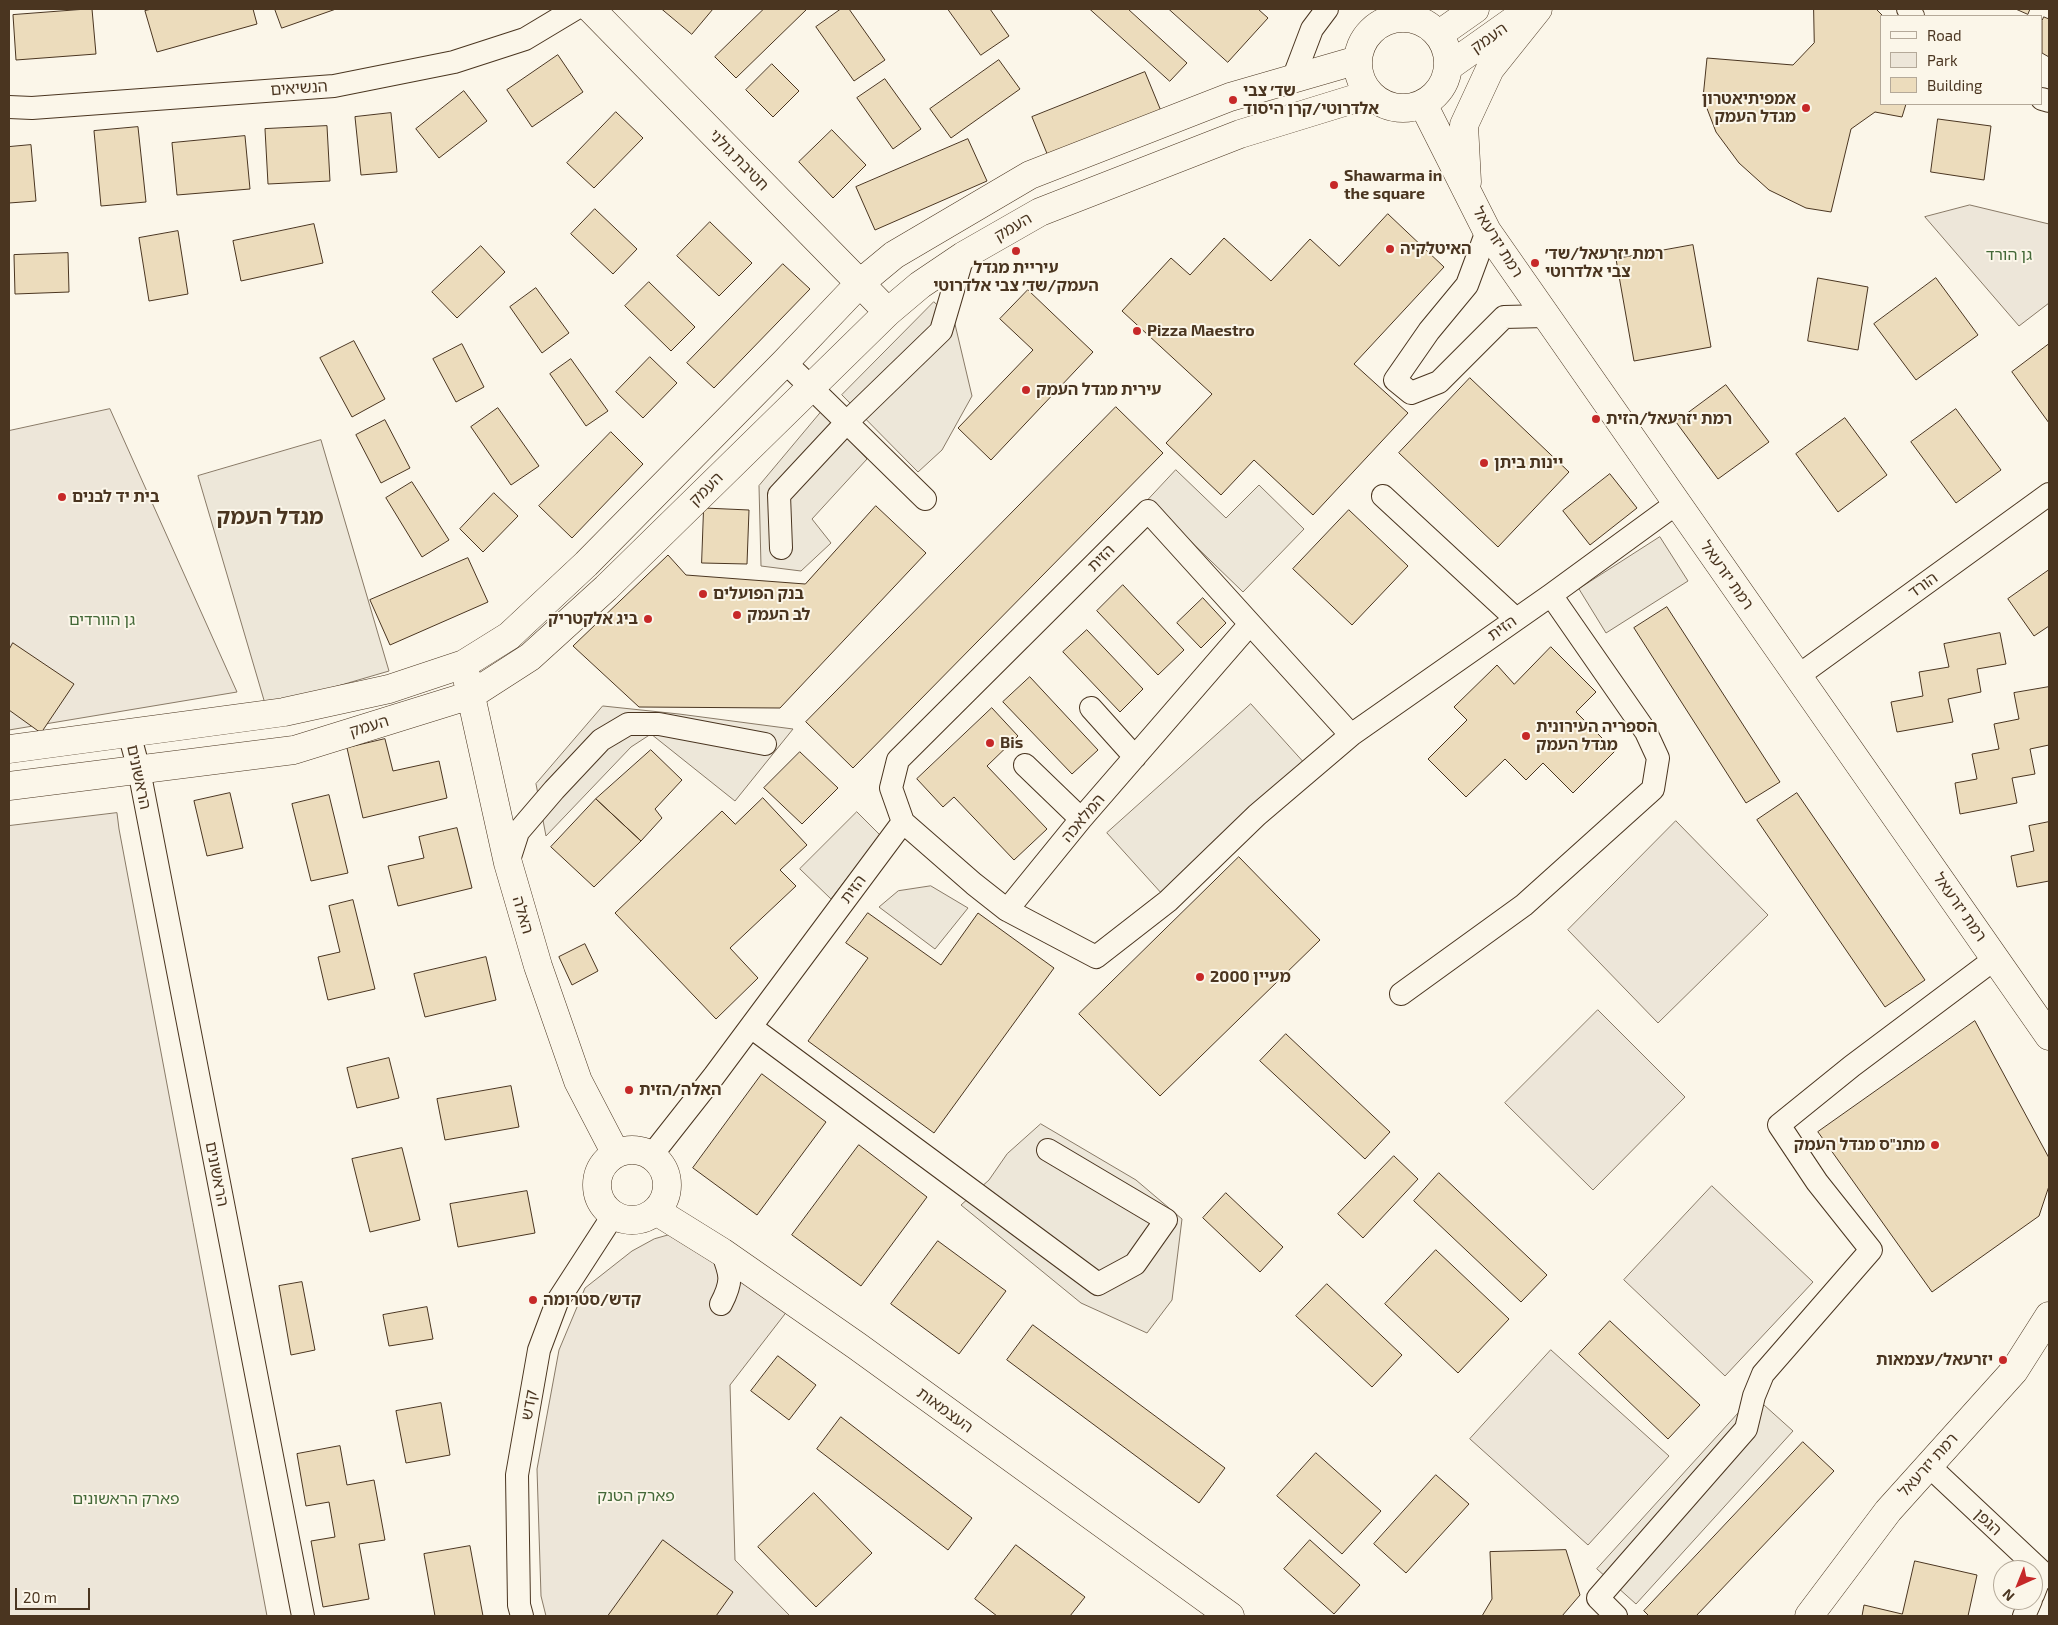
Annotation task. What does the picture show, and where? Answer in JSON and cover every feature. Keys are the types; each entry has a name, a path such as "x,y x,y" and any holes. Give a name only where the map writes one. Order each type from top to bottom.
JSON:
{"main road":[{"name":"חטיבת גולני","path":"591,9 888,312"},
{"name":"העמק","path":"1438,35 1475,9"},
{"name":"העמק","path":"1448,67 1531,9"},
{"path":"1467,191 1464,124 1490,68 1538,9"},
{"path":"1383,16 1413,19 1426,25 1438,35 1444,45 1448,67 1444,82 1435,95 1423,104 1409,108 1395,108 1381,103 1370,94 1358,72 1358,60 1366,38 1383,16"},
{"name":"העמק","path":"9,749 284,712 389,689 464,664 509,636 586,564 860,284 894,255 1030,175 1230,98 1358,60"},
{"name":"העמק","path":"9,786 294,750 470,695 530,657 606,588 888,312 920,285 963,256 1040,212 1240,134 1370,94"},
{"name":"רמת יזרעאל","path":"1423,104 1487,231 2049,1036"},
{"name":"האלה","path":"464,664 508,863 538,966 578,1081 616,1154"},
{"path":"634,1150 643,1151 651,1156 659,1163 667,1182 662,1202 656,1211 646,1217 624,1218 614,1214 606,1208 600,1199 598,1178 602,1168 616,1154 634,1150"},
{"name":"העצמאות","path":"656,1211 722,1252 857,1346 1230,1616"},
{"name":"רמת יזרעאל","path":"1809,1616 1888,1511 2014,1371 2049,1316"}],"street":[{"name":"הנשיאים","path":"9,107 42,107 334,86 454,62 525,39 575,9"},
{"path":"1293,79 1312,29 1327,9"},
{"path":"1487,231 1467,285 1429,331 1395,380 1411,393 1439,382 1504,317 1546,316"},
{"path":"781,548 779,495 846,422 942,330 963,256"},
{"path":"785,362 925,499"},
{"name":"הורד","path":"1798,676 2049,494"},
{"path":"1383,496 1516,619"},
{"name":"הזית","path":"651,1156 751,1027 903,822 891,788 898,760 1148,511 1351,736 1677,504"},
{"path":"1401,994 1524,905 1653,789 1658,758 1646,732 1551,595"},
{"name":"המלאכה","path":"1007,910 1081,819 1250,624"},
{"path":"1091,708 1134,757"},
{"path":"508,863 518,832 554,790 602,740 628,724 660,724 765,744"},
{"name":"הראשונים","path":"129,733 139,770 303,1616"},
{"path":"903,822 1007,910 1096,957 1168,901 1257,814 1351,736"},
{"path":"1025,765 1081,819"},
{"path":"1616,1616 1598,1598 1746,1429 1754,1396 1763,1374 1871,1250 1817,1182 1779,1124 1852,1066 1996,958"},
{"path":"751,1027 1098,1284 1135,1264 1166,1220 1048,1150"},
{"name":"קדש","path":"522,1616 519,1605 517,1475 539,1350 557,1302 614,1214"},
{"path":"721,1304 727,1293 730,1275 722,1252"},
{"name":"הגפן","path":"1928,1465 2046,1575"}],"green space":[{"name":"גן הורד","path":"1970,205 2049,224 2049,303 2019,326 1925,217"},
{"name":"גן הוורדים","path":"110,409 237,692 9,730 9,431"},
{"name":"פארק הראשונים","path":"117,813 267,1616 9,1616 9,826"},
{"path":"1676,821 1768,915 1658,1023 1568,930"},
{"path":"1598,1010 1685,1097 1593,1190 1505,1103"},
{"path":"1712,1186 1813,1282 1725,1376 1624,1280"},
{"name":"פארק הטנק","path":"676,1233 788,1310 730,1385 735,1560 790,1616 546,1616 541,1596 537,1469 559,1350 585,1288 632,1251 654,1239"},
{"path":"1551,1350 1669,1456 1588,1545 1470,1439"}],"shaded area":[{"path":"934,302 954,320 972,396 942,450 918,472 842,395"},
{"path":"822,411 867,459 812,519 831,543 801,571 761,566 759,486"},
{"path":"321,440 389,671 266,707 198,476"},
{"path":"1176,470 1226,518 1259,485 1304,529 1243,592 1148,500"},
{"path":"1660,537 1688,581 1606,633 1579,589"},
{"path":"1251,704 1316,776 1172,905 1107,833"},
{"path":"603,706 793,729 735,801 651,734 631,747 546,836 536,784"},
{"path":"857,812 880,835 831,899 800,869"},
{"path":"931,886 968,908 935,949 879,907 898,891"},
{"path":"1041,1124 1136,1180 1182,1219 1172,1300 1147,1333 1081,1303 961,1205 989,1180 1007,1154"},
{"path":"1754,1396 1793,1431 1636,1604 1597,1569"}],"building":[{"path":"92,9 96,54 16,60 13,15"},
{"path":"152,9 253,9 257,24 157,52 145,11"},
{"path":"275,9 336,9 282,28"},
{"path":"662,9 713,9 692,34"},
{"path":"764,9 807,9 736,78 715,57"},
{"path":"841,9 849,9 885,60 854,81 816,27"},
{"path":"948,9 990,9 1009,36 981,55"},
{"path":"1090,9 1128,9 1187,63 1170,81"},
{"path":"1169,9 1258,9 1268,18 1228,62"},
{"name":"אמפיתיאטרון מגדל העמק","path":"1814,9 1876,9 1882,15 1880,15 1880,105 1906,105 1902,117 1875,112 1851,129 1831,212 1806,208 1769,190 1739,163 1716,132 1703,98 1707,58 1793,65 1814,43"},
{"path":"2016,9 2030,9 2028,14"},
{"path":"2044,17 2049,19 2049,57 2043,54"},
{"path":"558,55 583,92 532,127 507,90"},
{"path":"999,60 1020,89 951,138 930,109"},
{"path":"772,64 799,91 773,117 746,90"},
{"path":"1145,72 1161,111 1048,156 1032,117"},
{"path":"885,79 921,129 893,149 857,98"},
{"path":"464,91 487,121 439,158 416,129"},
{"path":"616,112 643,138 594,188 567,163"},
{"path":"391,113 397,172 361,175 355,117"},
{"path":"1938,119 1991,126 1984,180 1931,172"},
{"path":"327,126 330,181 268,184 265,129"},
{"path":"138,127 146,202 101,206 94,131"},
{"path":"832,130 866,165 833,198 799,162"},
{"path":"245,136 250,189 177,195 172,143"},
{"path":"968,139 987,181 875,230 856,187"},
{"path":"31,145 36,201 9,203 9,147"},
{"path":"595,209 637,249 613,274 571,234"},
{"path":"1388,214 1444,267 1354,364 1408,413 1313,515 1254,460 1221,495 1166,443 1212,394 1122,311 1171,258 1190,275 1224,238 1271,281 1310,239 1339,266"},
{"path":"710,222 752,263 719,296 677,256"},
{"path":"314,224 323,263 241,281 233,241"},
{"path":"178,231 188,294 149,301 139,238"},
{"path":"1693,245 1711,347 1634,361 1616,259"},
{"path":"481,246 505,272 457,318 432,292"},
{"path":"68,253 69,292 15,294 14,255"},
{"path":"783,264 810,289 714,388 687,363"},
{"path":"1818,278 1868,287 1858,350 1808,341"},
{"path":"1936,278 1978,335 1916,380 1874,324"},
{"path":"649,282 695,327 671,351 625,306"},
{"path":"536,288 569,333 542,353 510,307"},
{"name":"עירית מגדל העמק","path":"1028,290 1093,352 991,460 958,428 1033,350 1000,319"},
{"path":"354,341 385,399 352,417 320,358"},
{"path":"462,344 484,387 456,402 433,359"},
{"path":"2049,344 2049,423 2012,372"},
{"path":"650,357 677,383 643,418 616,392"},
{"path":"571,359 608,411 586,426 550,374"},
{"name":"יינות ביתן","path":"1470,378 1569,472 1498,547 1399,453"},
{"path":"1726,385 1769,442 1718,479 1676,422"},
{"path":"1116,407 1163,453 853,768 806,722"},
{"path":"498,408 539,466 511,485 471,427"},
{"path":"1956,409 2001,470 1956,503 1911,442"},
{"path":"1845,418 1887,475 1838,512 1796,454"},
{"path":"385,420 410,468 381,483 356,435"},
{"path":"611,432 643,464 572,538 539,506"},
{"path":"1610,474 1637,508 1590,545 1563,511"},
{"path":"412,482 449,540 422,557 386,498"},
{"path":"494,493 518,516 483,552 460,529"},
{"name":"לב העמק","path":"876,506 926,553 780,708 639,707 573,646 668,555 686,575 805,584"},
{"path":"704,508 749,510 747,564 702,563"},
{"path":"1349,510 1408,566 1352,625 1293,569"},
{"path":"468,558 488,602 390,645 370,600"},
{"path":"2049,570 2049,626 2034,636 2008,599"},
{"path":"1123,585 1184,650 1158,675 1097,611"},
{"path":"1203,598 1226,623 1201,648 1177,623"},
{"path":"1667,607 1780,782 1746,803 1634,628"},
{"path":"1087,630 1143,689 1120,712 1063,652"},
{"path":"2000,633 2006,664 1977,669 1981,692 1948,699 1953,722 1897,732 1891,702 1923,696 1919,672 1949,667 1944,644"},
{"path":"13,643 74,684 41,733 9,710 9,650"},
{"name":"הספריה העירונית מגדל העמק","path":"1551,647 1596,692 1576,712 1615,751 1573,793 1543,763 1526,780 1505,759 1466,797 1428,759 1467,720 1454,707 1497,665 1514,684"},
{"path":"1030,677 1098,750 1072,774 1003,702"},
{"path":"2049,687 2049,745 2030,749 2035,774 2012,778 2017,803 1960,814 1955,783 1977,779 1972,754 1999,749 1994,724 2019,719 2014,693"},
{"path":"992,708 1018,736 987,766 1047,829 1014,860 954,797 943,807 917,779"},
{"path":"385,739 393,771 439,761 447,798 363,818 347,748"},
{"path":"651,750 682,780 655,809 662,818 641,841 596,799"},
{"path":"800,752 838,788 802,824 764,788"},
{"path":"230,793 243,848 207,856 194,801"},
{"path":"1797,793 1925,980 1885,1007 1757,820"},
{"path":"329,795 348,873 311,881 292,804"},
{"path":"763,798 807,845 780,870 796,886 730,948 758,978 716,1019 615,913 722,811 735,824"},
{"path":"596,799 641,841 594,887 551,847"},
{"path":"2049,822 2049,881 2017,887 2011,856 2034,851 2029,826"},
{"path":"457,828 472,888 398,906 388,866 424,858 419,837"},
{"name":"מעיין 2000","path":"1239,857 1320,940 1160,1096 1079,1014"},
{"path":"353,900 375,989 328,1000 318,957 340,952 329,906"},
{"path":"868,913 941,965 978,913 1054,968 934,1133 808,1041 868,958 846,943"},
{"path":"585,944 598,971 572,985 559,957"},
{"path":"486,957 496,1000 425,1017 414,974"},
{"name":"מתנ\"ס מגדל העמק","path":"1975,1021 2049,1158 2049,1186 2039,1216 1932,1292 1818,1132"},
{"path":"1286,1034 1390,1132 1365,1159 1260,1061"},
{"path":"389,1058 399,1098 357,1108 347,1068"},
{"path":"762,1074 826,1122 757,1215 693,1168"},
{"path":"511,1086 519,1127 445,1140 437,1099"},
{"path":"859,1145 927,1197 861,1286 792,1235"},
{"path":"402,1148 420,1220 370,1232 352,1159"},
{"path":"1394,1156 1418,1179 1363,1238 1338,1214"},
{"path":"1439,1173 1547,1275 1521,1302 1414,1201"},
{"path":"527,1191 535,1233 458,1247 450,1204"},
{"path":"1226,1193 1283,1247 1260,1272 1203,1218"},
{"path":"938,1241 1006,1291 959,1354 891,1304"},
{"path":"1436,1250 1509,1319 1458,1373 1385,1304"},
{"path":"302,1282 315,1350 291,1355 279,1286"},
{"path":"1327,1284 1402,1355 1372,1387 1296,1316"},
{"path":"427,1307 433,1339 389,1346 383,1315"},
{"path":"1610,1321 1700,1405 1668,1439 1579,1354"},
{"path":"1033,1325 1225,1468 1199,1503 1007,1360"},
{"path":"778,1356 816,1385 789,1420 751,1391"},
{"path":"441,1403 450,1455 406,1463 396,1411"},
{"path":"841,1417 972,1518 948,1550 817,1449"},
{"path":"1803,1442 1834,1471 1696,1616 1649,1616 1644,1611"},
{"path":"340,1446 347,1485 374,1480 385,1540 359,1544 369,1599 323,1607 311,1541 335,1537 329,1502 306,1506 297,1454"},
{"path":"1316,1453 1381,1511 1342,1554 1277,1496"},
{"path":"1436,1475 1469,1504 1406,1573 1374,1544"},
{"path":"814,1493 872,1553 816,1607 758,1547"},
{"path":"663,1540 733,1592 716,1616 608,1616"},
{"path":"1310,1540 1360,1585 1334,1614 1284,1569"},
{"path":"1016,1545 1085,1597 1070,1616 997,1616 975,1599"},
{"path":"470,1546 483,1616 435,1616 424,1554"},
{"path":"1566,1550 1580,1595 1562,1616 1482,1616 1492,1599 1490,1552"},
{"path":"1915,1561 1977,1575 1968,1616 1862,1616 1864,1605 1902,1614"}],"place":[{"name":"שד׳ צבי אלדרוטי/קרן היסוד","path":"1233,100"},
{"name":"אמפיתיאטרון מגדל העמק","path":"1806,108"},
{"name":"Shawarma in the square","path":"1334,185"},
{"name":"האיטלקיה","path":"1390,249"},
{"name":"עיריית מגדל העמק/שד׳ צבי אלדרוטי","path":"1016,251"},
{"name":"רמת יזרעאל/שד׳ צבי אלדרוטי","path":"1535,263"},
{"name":"Pizza Maestro","path":"1137,331"},
{"name":"עירית מגדל העמק","path":"1026,390"},
{"name":"רמת יזרעאל/הזית","path":"1596,419"},
{"name":"יינות ביתן","path":"1484,463"},
{"name":"בית יד לבנים","path":"62,497"},
{"name":"בנק הפועלים","path":"703,594"},
{"name":"לב העמק","path":"737,615"},
{"name":"ביג אלקטריק","path":"648,619"},
{"name":"הספריה העירונית מגדל העמק","path":"1526,736"},
{"name":"Bis","path":"990,743"},
{"name":"מעיין 2000","path":"1200,977"},
{"name":"האלה/הזית","path":"629,1090"},
{"name":"מתנ\"ס מגדל העמק","path":"1935,1145"},
{"name":"קדש/סטרומה","path":"533,1300"},
{"name":"יזרעאל/עצמאות","path":"2003,1360"}],"district":[{"name":"מגדל העמק","path":"270,517"}]}
